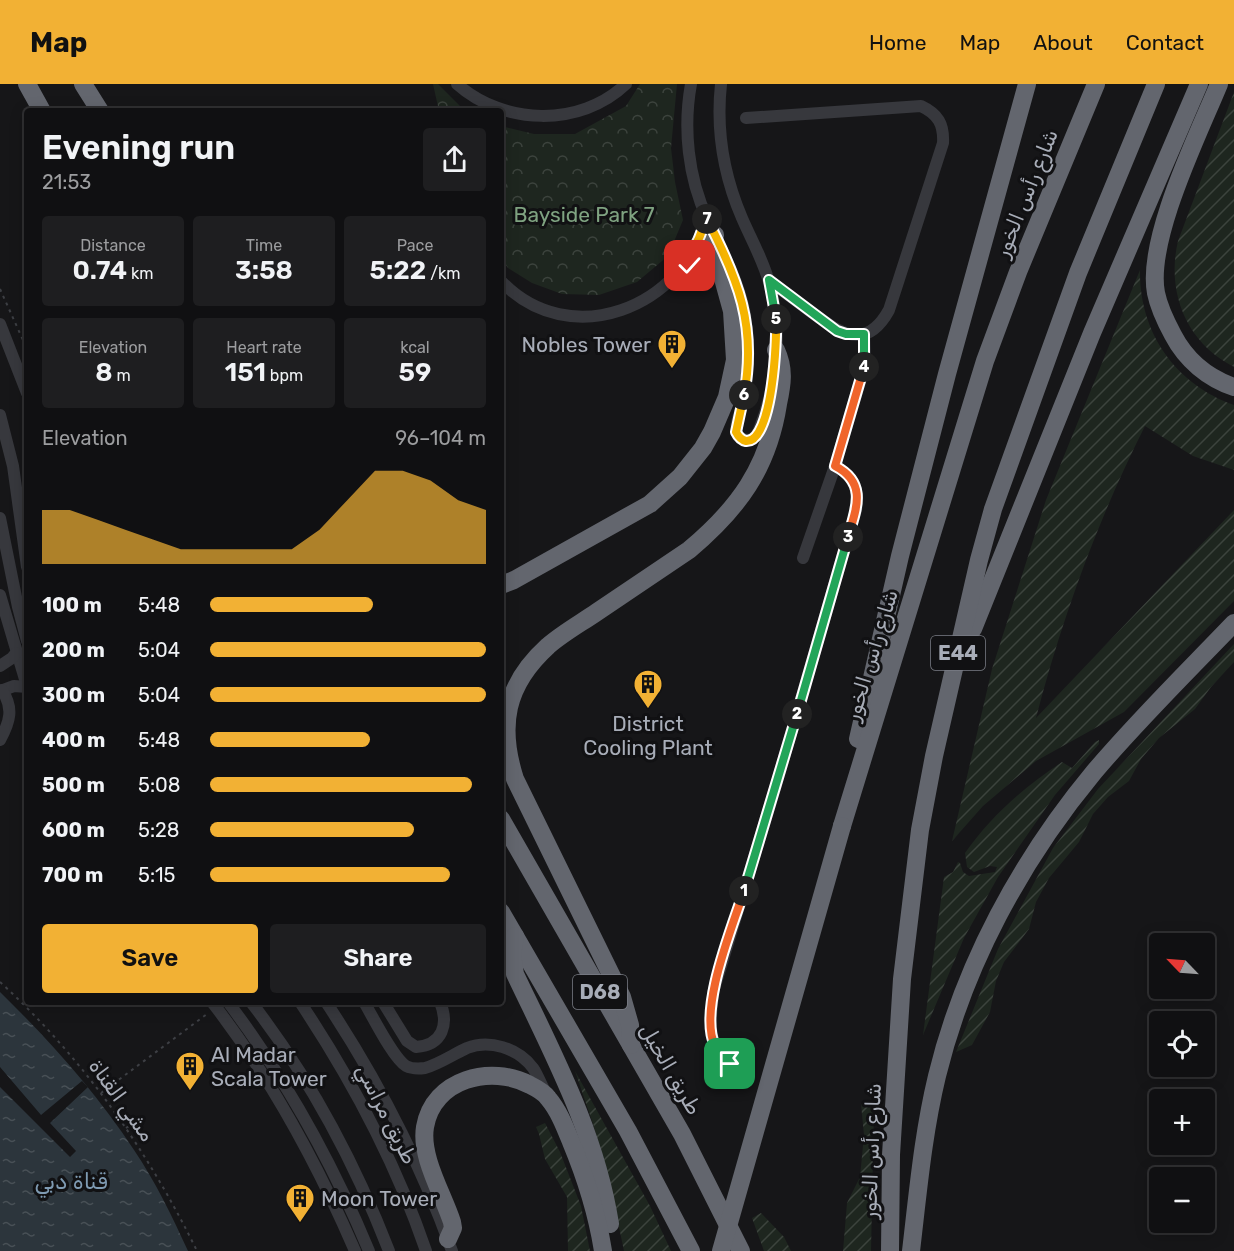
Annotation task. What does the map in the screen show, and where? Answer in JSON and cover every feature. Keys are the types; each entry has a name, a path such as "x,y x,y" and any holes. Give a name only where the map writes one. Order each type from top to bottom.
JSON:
{"highway":[{"path":"27,84 40,108"},
{"path":"83,84 98,108"},
{"path":"842,826 866,702 900,556 965,305 1027,84"},
{"name":"شارع رأس الخور","path":"721,1251 814,932 842,826 985,361 1017,272 1096,84"},
{"name":"شارع رأس الخور","path":"890,1251 893,1132 902,979 920,830 934,756 993,508 1078,273 1156,84"},
{"path":"951,684 1040,458 1199,84"},
{"path":"1219,84 1164,224 1157,252 1156,291 1165,320 1178,345 1198,367 1222,383 1234,387"},
{"path":"504,584 645,507 671,487 698,455 720,414 735,360 732,311 712,249 715,235"},
{"path":"631,1045 630,1025 622,997 515,779 506,745 505,727 508,708 522,676 548,646 689,550 733,507 756,474 771,440 783,380 782,364 776,350"},
{"path":"910,1251 921,1156 937,1075 958,1005 988,934 1028,864 1078,792 1116,747 1234,623"},
{"name":"طريق الخيل","path":"504,824 682,1134 741,1251"},
{"name":"D68","path":"504,917 628,1131 691,1251"},
{"path":"515,936 512,955 515,974 572,1092 586,1129 606,1200 614,1251"},
{"path":"450,1245 452,1222 427,1157 424,1142 425,1127 437,1100 447,1090 461,1082 491,1075 507,1076 522,1081 547,1096 564,1125 581,1166 595,1207 603,1251"}],"street":[{"path":"457,84 477,99 497,108"},
{"path":"504,110 538,116 573,113 606,99 626,84"},
{"path":"691,84 687,123 692,171 706,217 739,288 747,330 749,355 747,380 736,432 742,439 751,440 758,433 771,393 776,350 775,315 769,280 735,201 729,180 721,138 721,84"},
{"path":"746,118 921,106 932,111 940,120 944,131 943,143 889,310 884,321 875,329 864,334 846,334 837,331 769,280"},
{"path":"504,284 513,293 538,308 567,316 589,318 611,314 638,303 677,272 693,252 706,217"},
{"path":"677,272 697,265 719,268"},
{"path":"0,324 24,385"},
{"path":"802,558 835,466 862,375 865,354 864,334"},
{"path":"10,348 24,370"},
{"path":"0,415 13,466 24,549"},
{"path":"730,1064 718,1052 712,1037 711,1015 714,989 856,510 858,501 854,483 843,470 835,466"},
{"path":"0,518 24,630"},
{"path":"0,595 24,677"},
{"path":"4,611 18,607"},
{"path":"0,666 7,663 16,653"},
{"path":"0,740 10,716 9,702 1,691 14,686 24,686"},
{"path":"220,1005 282,1079 332,1169 353,1229 355,1251"},
{"path":"220,1005 270,1086 353,1229 369,1251"},
{"path":"253,1005 286,1051 328,1122 358,1180 389,1251"},
{"name":"طريق مراسي","path":"302,1005 344,1073 381,1143 405,1195 426,1251"},
{"path":"328,1005 360,1056 393,1117 450,1245"},
{"path":"366,1005 396,1055 405,1065 418,1069 425,1068 475,1045 494,1044 513,1052 528,1062 534,1069 547,1096"},
{"path":"385,1005 407,1041 413,1046 420,1047 438,1037 445,1026 441,1005"},
{"path":"432,1005 445,1026"},
{"path":"270,1086 282,1079"}],"path":[{"path":"0,289 24,342"},
{"name":"مشي القناة","path":"0,982 55,1038 101,1093 165,1191 197,1251"},
{"path":"101,1093 218,1005"},
{"path":"126,1128 145,1116"}],"green space":[{"path":"433,84 438,84 464,108 438,108"},
{"name":"Bayside Park 7","path":"640,84 677,84 671,148 683,220 668,256 637,282 599,295 562,294 532,283 508,268 504,262 504,127 534,134 575,134 626,106"},
{"path":"1234,92 1234,367 1217,357 1203,344 1183,314 1175,279 1175,260 1178,241"},
{"path":"1140,270 1141,293 1146,314 1164,353 1194,384 1234,405 1234,470 1193,456 1145,426 1112,497 1083,569 1057,643 1036,718 1234,510 1234,601 1124,712 1036,761 983,806 952,841 992,669 1046,500"},
{"path":"1234,644 1234,662 1195,709 1159,738 1141,759 1129,781 1108,797 1093,814 1079,842 1049,878 1036,902 1029,929 1004,962 996,981 990,1012 972,1045 956,1052 998,949 1053,848 1098,789"},
{"path":"1099,740 1099,744 1055,795 998,877 964,938 923,1035 944,877 953,872 958,862 963,872 969,876 995,872 997,867 990,866 974,872 967,867 965,853 975,839 1009,803 1034,782 1062,762 1072,768"},
{"path":"575,1071 650,1206 671,1251 624,1251 610,1184"},
{"path":"861,1104 874,1107 871,1251 843,1251 847,1203 860,1177 864,1135"},
{"path":"545,1123 560,1152 581,1206 590,1251 568,1251 567,1197 545,1159 536,1127"},
{"path":"761,1213 784,1237 791,1251 764,1251 752,1218"}],"water":[{"name":"قناة دبي","path":"0,992 71,1067 104,1108 142,1162 188,1251 0,1251"}],"pier":[{"path":"0,1067 41,1115 82,1081 88,1087 50,1123 76,1151 70,1157 0,1087"}],"place":[{"name":"Nobles Tower","path":"672,370"},
{"name":"District Cooling Plant","path":"648,710"},
{"name":"Al Madar Scala Tower","path":"190,1092"},
{"name":"Moon Tower","path":"300,1224"}],"route":[{"path":"690,266 677,272 699,241 706,217 737,282 747,330 749,355 747,380 736,427 738,436 742,439 747,441 756,437 771,393 776,333 769,280 837,331 855,335 864,334 865,347 862,375 835,466 843,470 854,483 858,501 856,510 714,989 711,1015 712,1037 718,1052 730,1064"}]}
